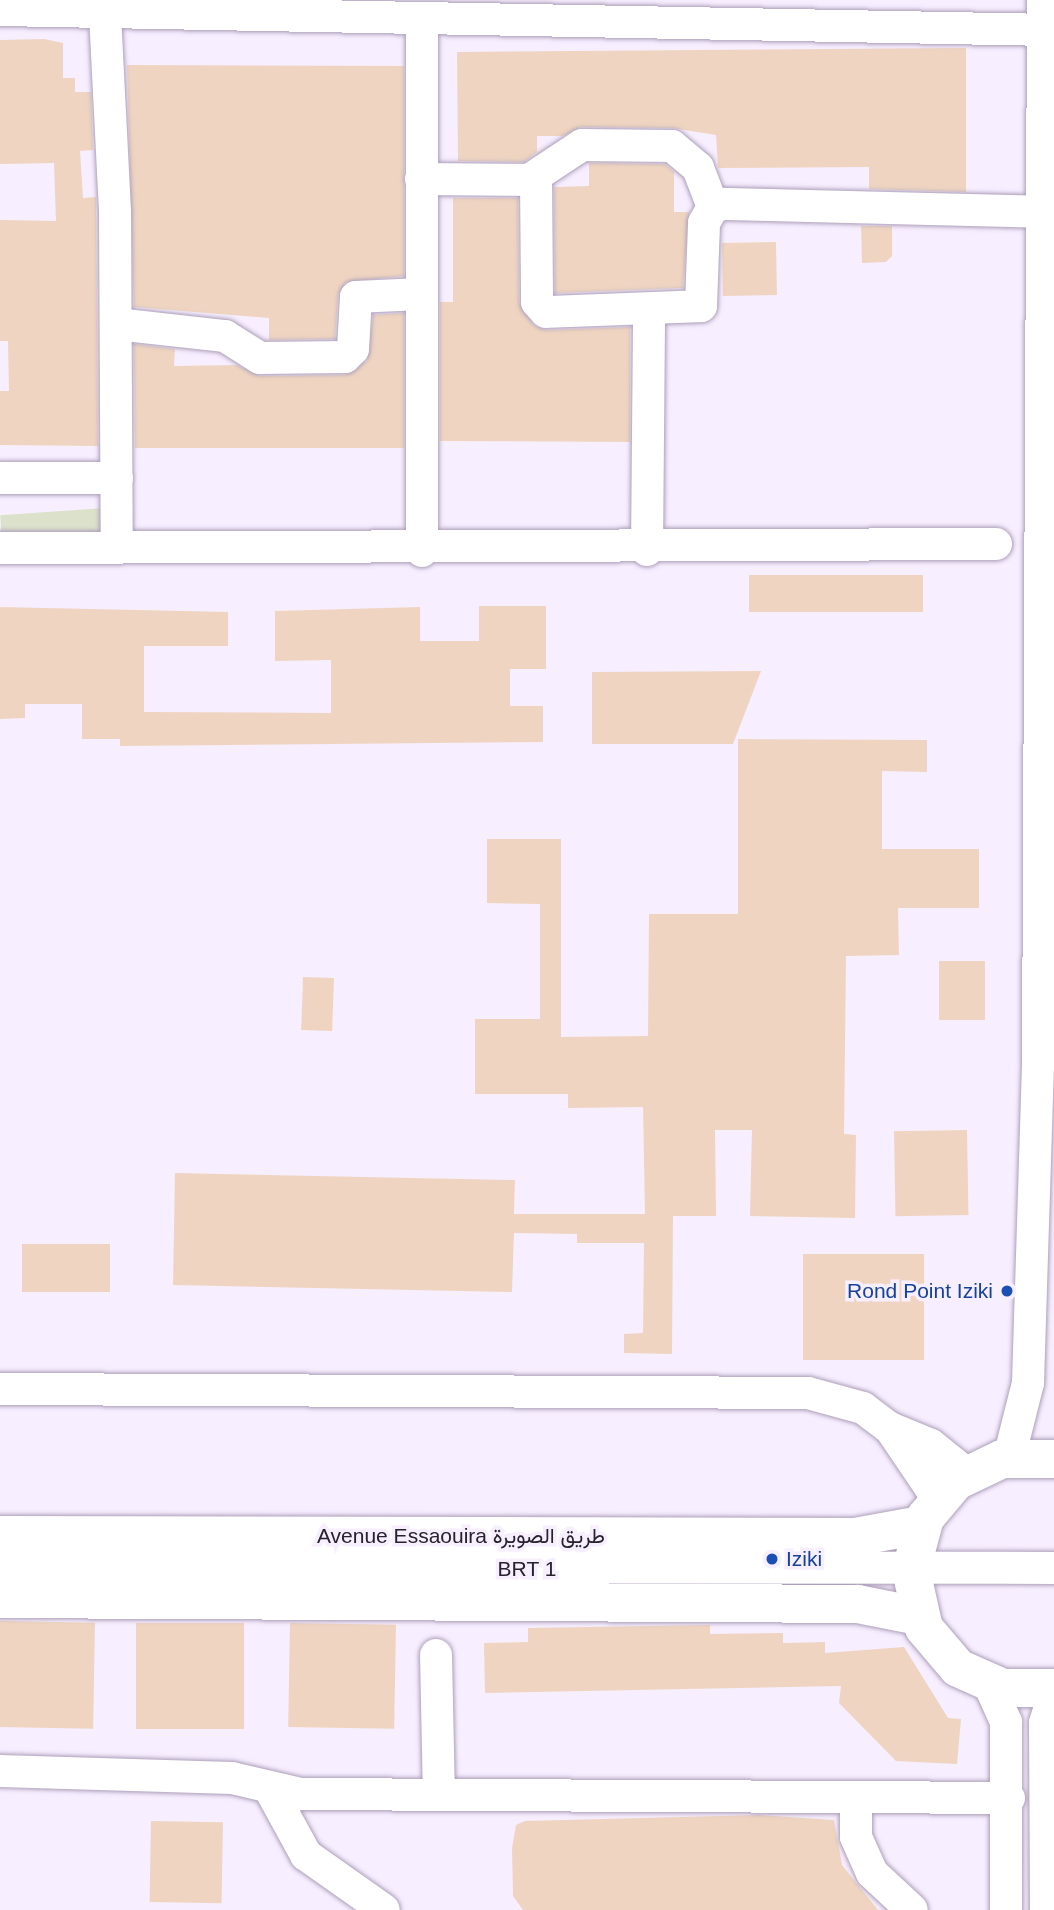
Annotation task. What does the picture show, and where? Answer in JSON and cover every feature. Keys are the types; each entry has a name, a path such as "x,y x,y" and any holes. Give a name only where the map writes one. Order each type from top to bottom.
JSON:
{"main road":[{"path":"1054,1459 1009,1458 966,1474 929,1512 911,1570 919,1616 948,1659 989,1684 1054,1690"},
{"name":"Avenue Essaouira طريق الصويرة","path":"0,1535 856,1537 929,1512"},
{"path":"0,1599 858,1604 919,1616"}],"street":[{"path":"1009,1458 1028,1383 1038,1066 1047,557 1048,31 1042,0"},
{"path":"0,10 105,14 180,8 301,9 422,23 1048,31"},
{"path":"105,14 116,324 117,548"},
{"path":"422,23 422,551"},
{"path":"421,179 532,178 582,145 672,146 698,168 713,207"},
{"path":"532,178 538,183 540,310 649,310 701,306 704,223 713,207"},
{"path":"713,207 1046,212"},
{"path":"116,324 225,336 260,358 345,358 353,349 356,297 421,294"},
{"path":"647,550 649,310"},
{"path":"0,478 117,478"},
{"path":"996,544 1047,526"},
{"path":"0,548 422,551 996,544 1047,557"},
{"path":"0,1389 808,1393 863,1408 890,1428 931,1445 966,1474"},
{"path":"890,1428 929,1512"},
{"name":"BRT 1","path":"0,1567 911,1570 1054,1568"},
{"path":"436,1655 439,1794"},
{"path":"989,1684 1006,1722 1009,1798 1006,1910"},
{"path":"1046,1910 1050,1798 1045,1723 1054,1690"},
{"path":"0,1772 232,1777 271,1791 1009,1798"},
{"path":"271,1791 306,1854 384,1910"},
{"path":"856,1798 856,1838 873,1873 912,1910"}],"green space":[{"path":"105,508 107,534 2,541 0,515"}],"building":[{"path":"44,39 63,43 63,78 75,78 75,92 91,92 93,150 80,151 83,198 96,197 98,446 0,445 0,391 9,391 8,341 0,341 0,220 56,221 54,163 0,164 0,40"},
{"path":"966,48 966,192 869,189 869,167 718,168 716,135 672,128 581,127 563,136 537,136 537,152 524,162 458,161 457,52"},
{"path":"127,65 404,66 404,276 346,282 338,295 335,339 269,340 269,318 134,307"},
{"path":"589,163 665,164 674,172 674,212 689,212 683,288 555,293 554,187 589,186"},
{"path":"453,198 518,198 519,302 533,325 547,330 630,327 630,442 440,441 440,302 453,302"},
{"path":"861,226 892,226 892,256 886,262 862,263"},
{"path":"776,242 777,295 723,296 722,243"},
{"path":"404,313 404,448 135,448 134,344 175,349 174,366 237,365 260,376 345,375 367,361 373,315"},
{"path":"749,575 923,575 923,612 749,612"},
{"path":"479,606 546,606 546,669 510,669 510,706 543,706 543,742 120,746 120,739 82,739 82,704 25,704 25,718 0,719 0,607 228,612 228,646 144,646 144,712 331,713 331,660 275,661 275,611 420,607 420,641 479,641"},
{"path":"761,671 733,744 592,744 592,672"},
{"path":"738,739 927,740 927,772 882,771 882,849 979,849 979,908 898,908 899,955 846,956 844,1134 856,1135 855,1218 750,1216 752,1130 715,1130 716,1216 673,1216 672,1354 624,1353 624,1334 643,1333 644,1243 577,1243 577,1234 514,1233 512,1292 173,1285 175,1173 515,1180 514,1214 645,1214 643,1107 568,1108 568,1094 475,1094 475,1019 540,1019 540,904 487,903 487,839 561,839 561,1037 648,1036 649,914 738,914"},
{"path":"939,961 985,961 985,1020 939,1020"},
{"path":"303,977 334,978 332,1031 301,1030"},
{"path":"967,1130 968,1215 895,1216 894,1131"},
{"path":"22,1244 110,1244 110,1292 22,1292"},
{"path":"803,1254 924,1254 924,1360 803,1360"},
{"path":"0,1621 95,1623 93,1729 0,1727"},
{"path":"136,1623 244,1623 244,1729 136,1729"},
{"path":"290,1623 396,1625 394,1729 288,1727"},
{"path":"710,1625 710,1634 783,1633 783,1643 825,1642 825,1653 904,1647 948,1718 961,1719 957,1764 896,1761 839,1703 841,1686 485,1693 484,1643 528,1642 528,1628"},
{"path":"760,1815 834,1820 842,1865 878,1910 523,1910 513,1896 512,1848 516,1825 525,1821"},
{"path":"151,1821 223,1822 222,1903 150,1902"}],"place":[{"name":"Rond Point Iziki","path":"1007,1291"},
{"name":"Iziki","path":"772,1559"}]}
